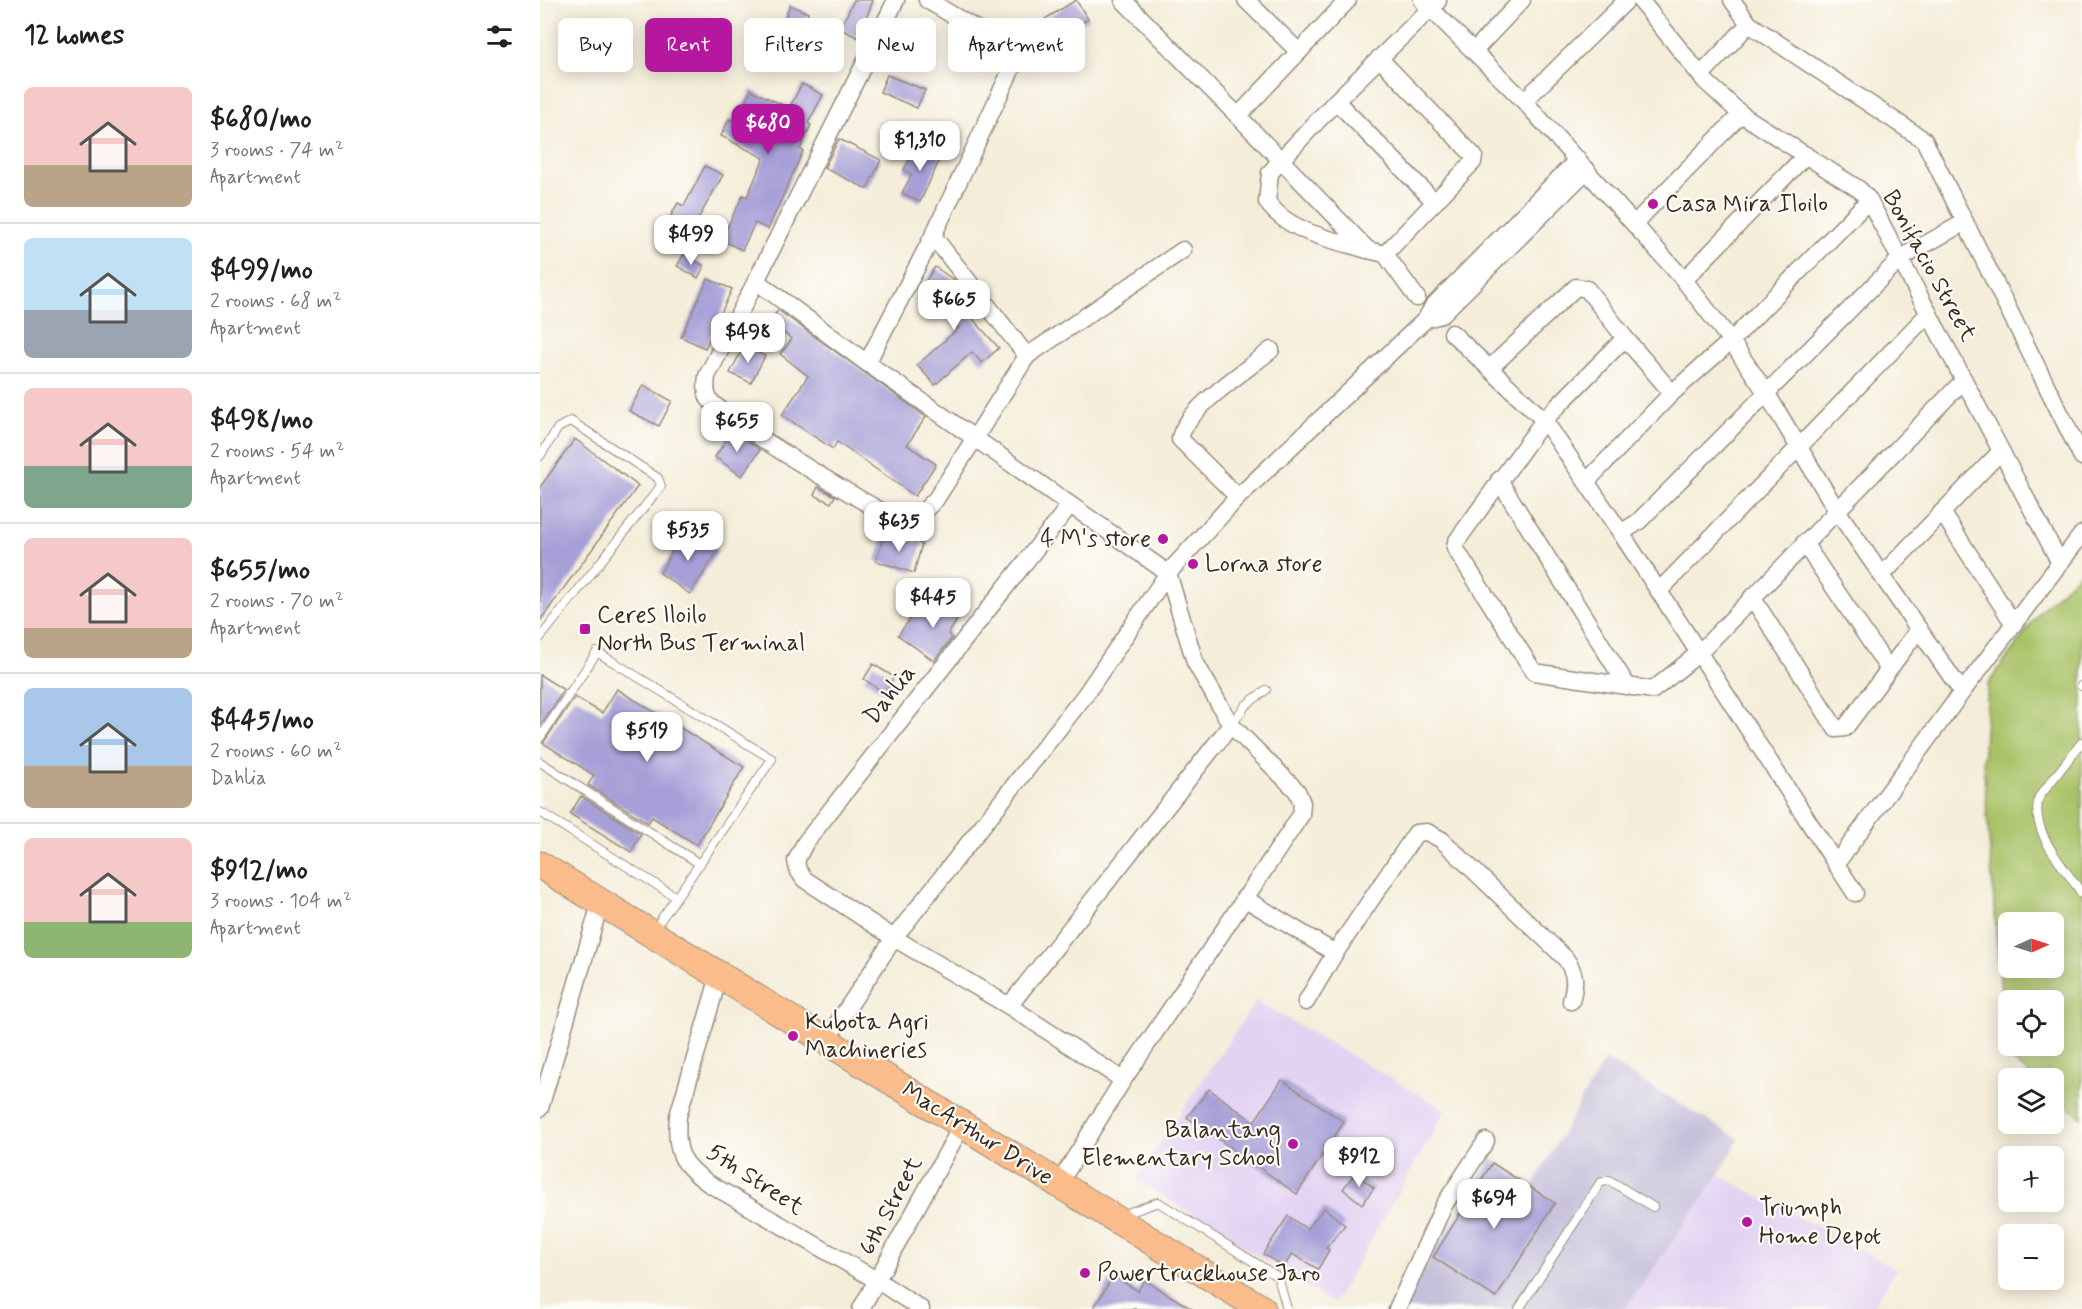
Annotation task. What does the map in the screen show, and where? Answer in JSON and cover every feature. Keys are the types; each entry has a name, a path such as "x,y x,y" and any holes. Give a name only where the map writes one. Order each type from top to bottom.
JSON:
{"main road":[{"name":"MacArthur Drive","path":"540,864 1262,1309"}],"street":[{"path":"896,0 707,376 705,387 709,399 737,421 793,458 904,522 923,512 936,499 1027,356 1183,250"},
{"path":"867,363 933,236 1013,66 1005,46 927,0"},
{"path":"1123,0 1368,250"},
{"path":"1246,0 1299,52"},
{"path":"1474,51 1522,0"},
{"path":"1524,101 1627,0"},
{"name":"Bonifacio Street","path":"1640,0 1701,75 1741,114 1860,190 1869,200 2059,561"},
{"path":"1732,0 1749,24 1924,140 2082,457"},
{"path":"1238,116 1299,52 1340,3"},
{"path":"1417,298 1385,254 1301,230 1267,202 1267,188 1270,173 1281,160 1430,3 1583,165 1684,280 1731,341 1767,394 1836,509 1962,692"},
{"path":"1701,75 1749,24"},
{"path":"1379,58 1474,156 1473,162 1385,254"},
{"path":"1336,101 1435,202"},
{"path":"1634,224 1741,114"},
{"path":"1684,280 1806,156"},
{"path":"827,1040 894,938 1084,695 1168,573 1238,497 1426,320 1441,315 1443,304 1583,165"},
{"path":"1587,481 1672,393 1731,341 1869,200"},
{"path":"1621,533 1638,522 1901,258 1965,222"},
{"path":"933,236 1027,356"},
{"path":"756,281 867,363 1168,573 1195,662 1231,724 1297,791 1302,803 1301,815 1123,1080 1058,1185"},
{"path":"1490,368 1576,287 1587,289 1624,338 1672,393"},
{"path":"1659,591 1929,313"},
{"path":"1452,333 1544,420 1587,481 1855,893"},
{"path":"1624,338 1544,420 1456,542 1458,555 1534,672 1626,684 1653,690 1699,653 1836,509 1964,380"},
{"path":"1238,497 1180,439 1182,427 1199,409 1271,350"},
{"path":"1882,575 2001,451"},
{"path":"1499,480 1626,684"},
{"name":"Dahlia","path":"894,938 804,879 798,870 796,861 805,843 1070,505"},
{"path":"1942,512 2013,623"},
{"path":"1836,864 2059,561 2082,534"},
{"path":"1803,543 1888,668"},
{"path":"1752,597 1836,729 1845,728 1919,628"},
{"path":"1009,1006 1231,724"},
{"path":"1306,1002 1335,953 1416,833 1427,832 1442,840 1565,958 1572,968 1576,983 1571,1001"},
{"path":"1244,898 1335,953"},
{"path":"540,1108 601,901"},
{"path":"894,938 1009,1006 1123,1080"},
{"name":"5th Street","path":"720,973 678,1116 676,1138 680,1154 689,1169 708,1183 761,1216 878,1281 921,1309"},
{"name":"6th Street","path":"861,1309 962,1125"},
{"path":"1397,1309 1444,1205 1486,1141"}],"lane":[{"path":"540,456 558,428 571,421 658,478 661,486 540,638"},
{"path":"540,738 597,652 772,759 652,933"},
{"path":"1231,724 1246,705 1266,690"},
{"path":"2082,742 2039,797 2036,808 2037,820 2042,833 2082,894"},
{"path":"540,762 700,864"},
{"path":"540,812 676,897"},
{"path":"1519,1309 1600,1183 1609,1180 1653,1207"},
{"path":"1114,1218 1158,1203 1278,1277 1287,1309"}],"shaded area":[{"name":"Balantang Elementary School","path":"1256,1001 1446,1110 1334,1304 1136,1179"},
{"path":"1605,1059 1739,1139 1719,1175 1625,1309 1400,1309 1491,1157 1533,1185"},
{"name":"Triumph Home Depot","path":"1719,1175 1897,1269 1871,1309 1625,1309"}],"green space":[{"path":"2082,571 2082,1118 2064,1103 2064,1068 2022,1068 2007,1056 2064,1056 2064,990 2001,990 2000,978 2064,978 2064,912 1998,912 1998,953 1983,763 1988,684 2041,610"}],"building":[{"path":"854,0 873,0 866,18 856,18 856,37 844,31 844,21"},
{"path":"1076,0 1088,19 1085,21 1085,18 1047,18"},
{"path":"790,5 808,13 806,18 785,18"},
{"path":"887,75 925,90 917,108 880,92"},
{"path":"802,84 823,95 808,123 811,125 800,149 803,151 768,229 755,223 742,250 721,240 743,195 747,197 764,158 721,136 729,119 733,121 751,90 789,108"},
{"path":"839,139 881,160 867,189 824,168"},
{"path":"917,145 941,157 920,202 902,193 912,174 904,170"},
{"path":"705,166 723,175 691,231 671,215 678,203 684,206"},
{"path":"684,254 704,266 698,278 677,266"},
{"path":"935,267 954,280 949,290 975,312 971,317 999,348 982,363 972,352 935,385 917,365 959,328 941,313 945,308 919,291"},
{"path":"708,279 732,289 705,348 681,337"},
{"path":"778,310 926,417 907,445 936,464 915,496 837,442 833,449 782,415 808,376 780,354 792,339 769,323"},
{"path":"744,346 765,356 751,383 730,373"},
{"path":"643,385 672,401 659,426 629,411"},
{"path":"732,431 760,450 742,476 715,457"},
{"path":"575,439 638,486 540,621 540,487"},
{"path":"818,487 835,496 831,503 814,495"},
{"path":"684,531 718,551 690,594 660,573"},
{"path":"885,532 922,544 914,573 876,561"},
{"path":"950,594 967,605 948,634 952,638 934,661 898,635 916,611 932,623"},
{"path":"873,664 894,677 884,693 864,679"},
{"path":"540,675 564,690 540,726"},
{"path":"617,689 744,767 697,845 652,817 648,823 588,785 594,775 543,743 575,697 602,713"},
{"path":"581,796 641,834 631,852 570,814"},
{"path":"1282,1080 1344,1122 1297,1194 1187,1117 1209,1089 1254,1122"},
{"path":"1492,1163 1555,1203 1496,1298 1433,1257"},
{"path":"1355,1173 1374,1188 1362,1204 1343,1189"},
{"path":"1324,1208 1345,1225 1326,1248 1329,1250 1318,1269 1292,1254 1284,1267 1263,1254 1288,1216 1307,1229"},
{"path":"1113,1276 1138,1291 1144,1280 1192,1309 1093,1309"}],"place":[{"name":"Casa Mira Iloilo","path":"1653,204"},
{"name":"4 M's store","path":"1163,539"},
{"name":"Lorna store","path":"1193,564"},
{"name":"Ceres Iloilo North Bus Terminal","path":"585,629"},
{"name":"Kubota Agri Machineries","path":"793,1036"},
{"name":"Balantang Elementary School","path":"1293,1144"},
{"name":"Triumph Home Depot","path":"1747,1222"},
{"name":"Powertruckhouse Jaro","path":"1085,1273"}]}
